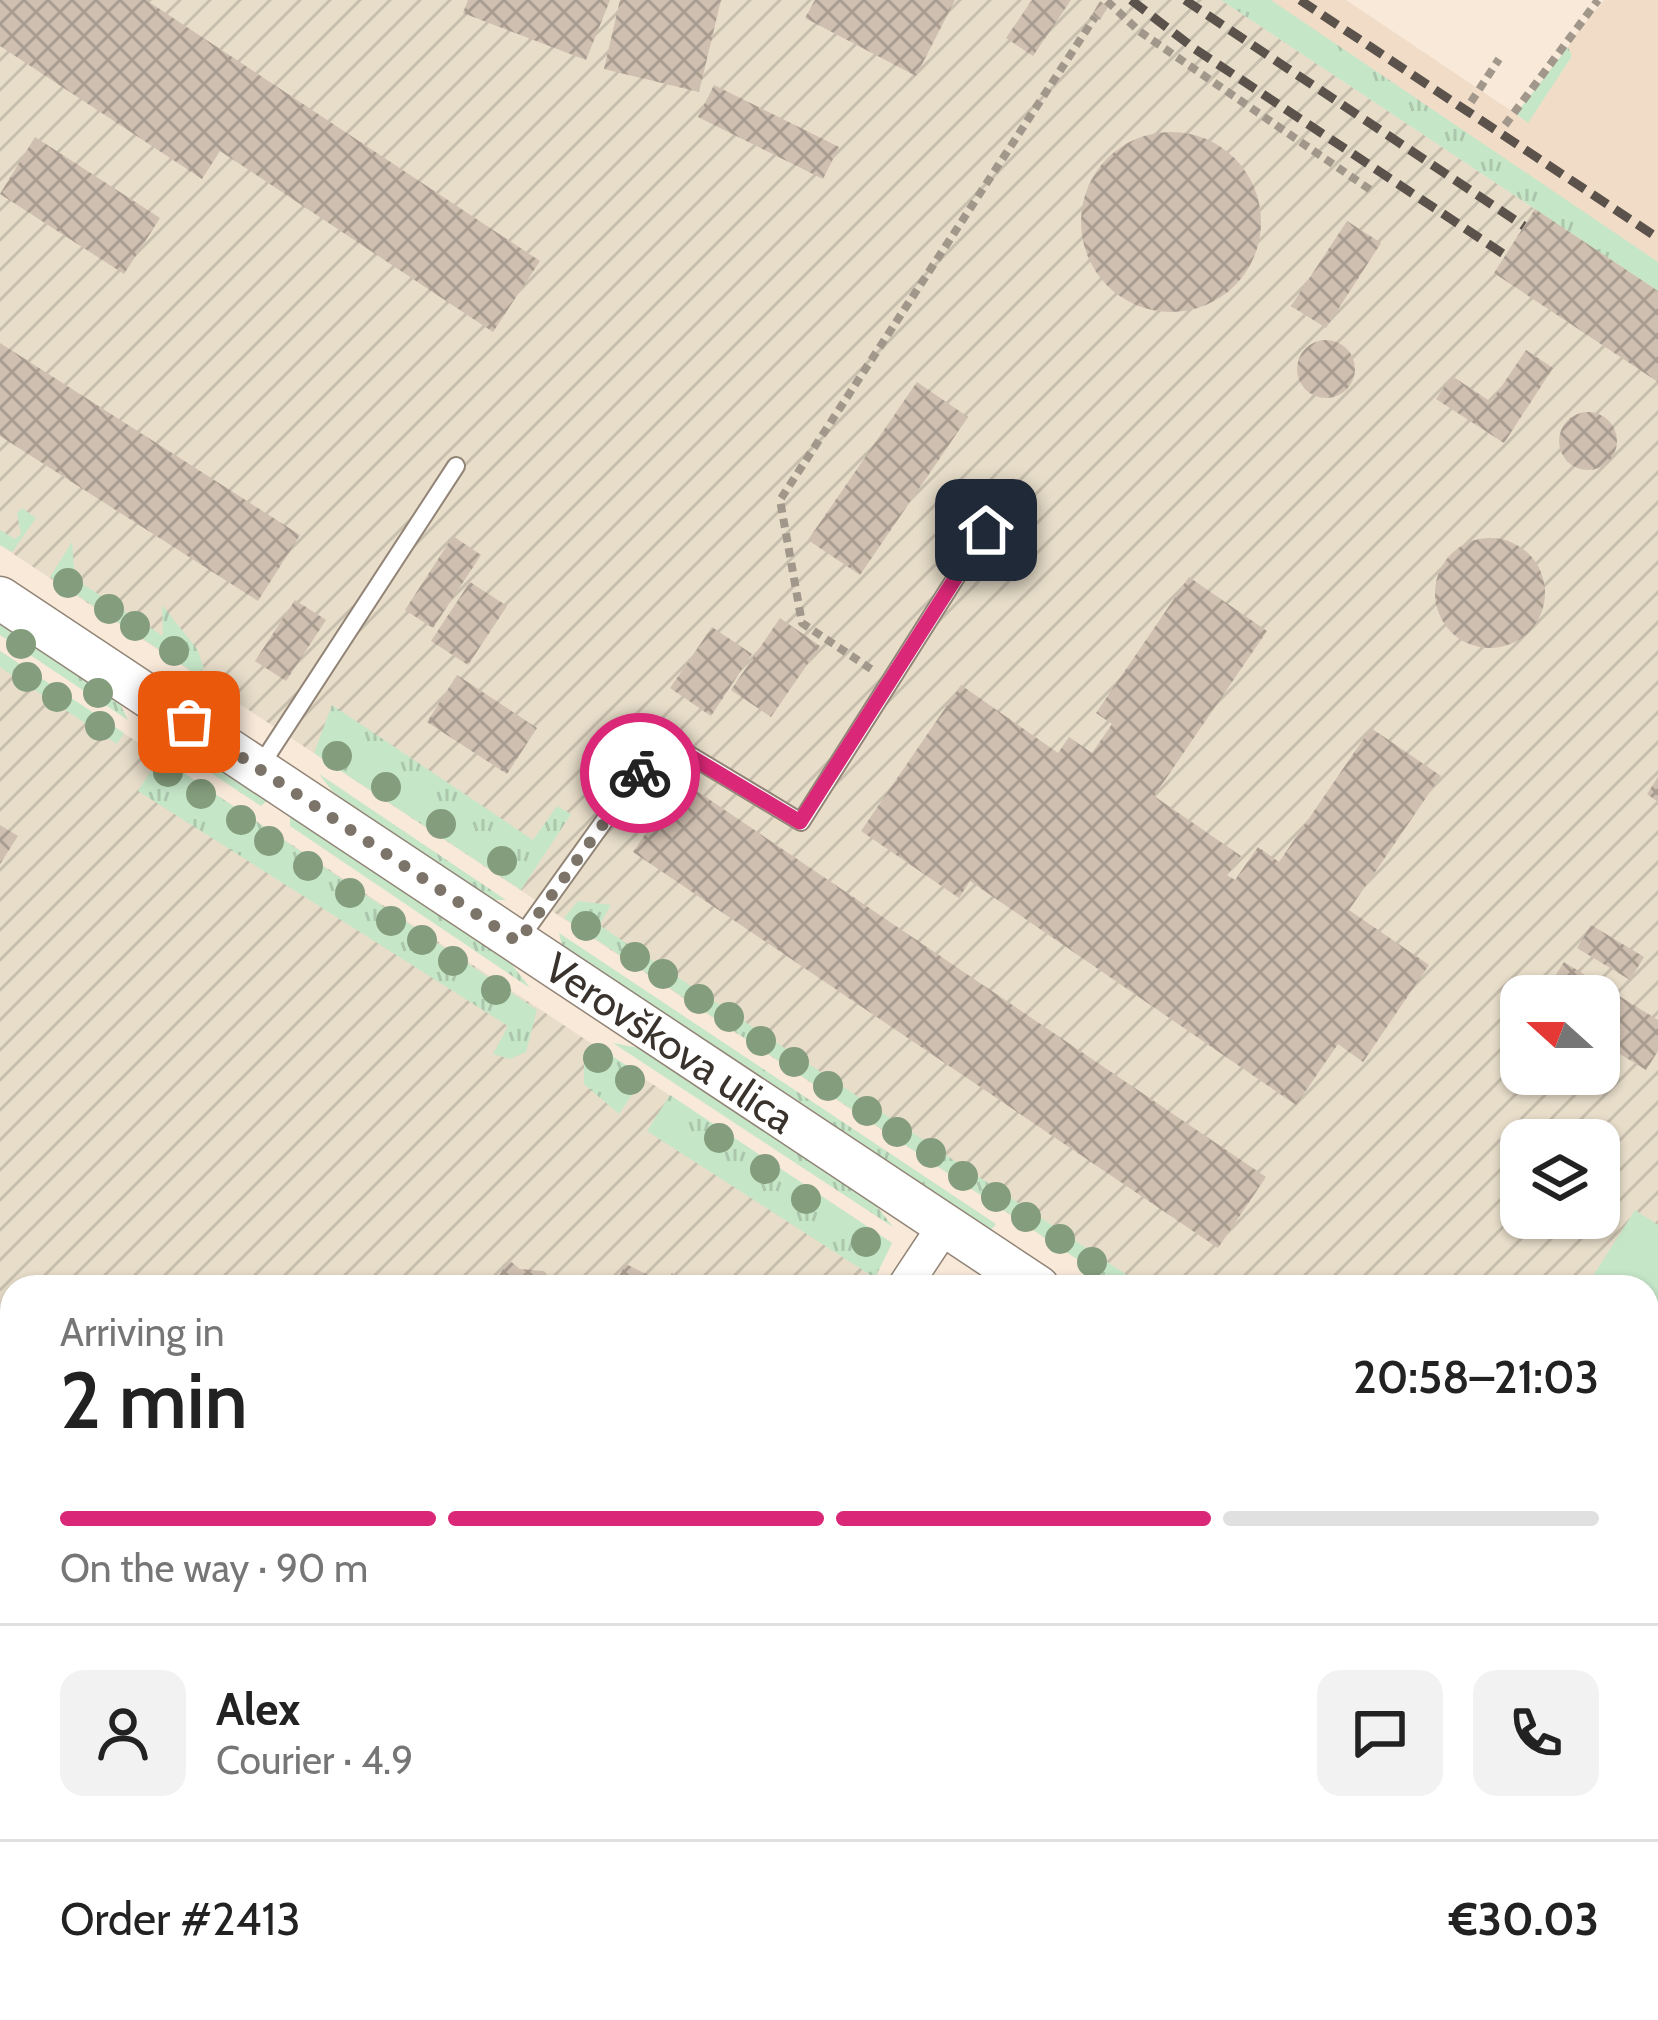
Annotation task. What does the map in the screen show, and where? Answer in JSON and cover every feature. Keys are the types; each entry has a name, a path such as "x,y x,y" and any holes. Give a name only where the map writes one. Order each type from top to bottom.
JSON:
{"street":[{"name":"Verovškova ulica","path":"0,598 1020,1275"},
{"path":"912,1275 944,1225"}],"lane":[{"path":"258,769 456,466"},
{"path":"518,942 663,740 800,822 986,530"}],"path":[{"path":"1505,124 1598,0"},
{"path":"1105,2 1138,32 1376,193"},
{"path":"890,681 802,623 780,500 1096,17"},
{"path":"1471,102 1499,59"}],"shaded area":[{"path":"0,0 1221,0 1658,291 1658,1275 1101,1275 0,545"},
{"path":"1221,0 1346,0 1528,122 1572,56 1568,47 1576,34 1604,0 1658,0 1658,291"},
{"path":"0,651 892,1243 875,1275 0,1275"}],"green space":[{"path":"1221,0 1271,0 1658,262 1658,291"},
{"path":"1568,47 1572,56 1528,123 1516,114"},
{"path":"22,508 36,518 12,552 0,545 0,530 15,539 21,534 17,513"},
{"path":"72,542 75,579 163,636 162,605 197,649 204,668 196,674 50,577"},
{"path":"0,622 118,700 128,720 0,635"},
{"path":"0,651 124,733 117,744 0,667"},
{"path":"332,705 533,840 557,806 571,814 521,890 314,753"},
{"path":"173,748 191,749 268,800 261,806"},
{"path":"160,757 537,1010 526,1052 510,1059 493,1054 508,1026 138,791"},
{"path":"319,774 506,900 494,900 333,792"},
{"path":"290,815 509,961 530,988 290,826"},
{"path":"578,901 611,905 599,925 1127,1275 1101,1275 564,918"},
{"path":"559,933 996,1224 991,1230 562,945"},
{"path":"613,1043 644,1049 872,1200 893,1227"},
{"path":"597,1046 644,1077 619,1114 584,1084 584,1061"},
{"path":"670,1095 892,1243 876,1275 870,1275 647,1131"},
{"path":"1635,1210 1658,1225 1658,1275 1594,1275"}],"building":[{"path":"0,0 146,0 540,261 493,332 220,151 202,179 0,46"},
{"path":"468,0 610,0 586,60 463,13"},
{"path":"620,0 721,0 699,92 604,69"},
{"path":"815,0 955,0 916,76 805,18"},
{"path":"1032,0 1071,0 1033,56 1006,38"},
{"path":"1100,1 1108,7 1100,20 1092,15"},
{"path":"714,85 839,147 823,179 698,117"},
{"path":"1171,132 1205,139 1234,159 1254,188 1261,222 1254,256 1234,285 1205,305 1171,312 1137,305 1108,285 1088,256 1081,222 1088,188 1108,159 1137,139"},
{"path":"35,137 160,218 124,274 0,194"},
{"path":"1535,209 1658,291 1658,382 1494,273"},
{"path":"1347,221 1381,243 1326,328 1291,306"},
{"path":"1326,340 1347,348 1355,369 1347,390 1326,398 1305,390 1297,369 1305,348"},
{"path":"0,343 300,535 258,601 0,436"},
{"path":"1526,350 1553,368 1504,443 1436,399 1452,376 1491,402"},
{"path":"917,382 968,417 860,575 808,540"},
{"path":"1588,412 1609,420 1617,441 1609,462 1588,470 1567,462 1559,441 1567,420"},
{"path":"453,536 481,555 433,628 405,610"},
{"path":"1490,538 1511,542 1529,554 1541,572 1545,593 1541,614 1529,632 1511,644 1490,648 1469,644 1451,632 1439,614 1435,593 1439,572 1451,554 1469,542"},
{"path":"1189,577 1267,631 1154,796 1241,856 1227,875 1235,880 1258,847 1279,862 1371,728 1441,776 1349,910 1429,965 1363,1062 1338,1044 1296,1105 970,881 959,898 861,831 961,685 1058,753 1069,737 1092,753 1112,724 1096,713"},
{"path":"470,582 507,606 468,665 431,641"},
{"path":"295,600 326,620 286,681 255,661"},
{"path":"780,618 820,646 771,717 731,690"},
{"path":"712,627 752,654 711,716 670,688"},
{"path":"457,675 537,728 507,774 427,722"},
{"path":"1658,777 1658,802 1647,794"},
{"path":"682,781 1266,1177 1218,1248 633,852"},
{"path":"0,825 18,836 0,864"},
{"path":"1591,925 1644,957 1630,980 1577,948"},
{"path":"1564,962 1585,975 1556,975"},
{"path":"1620,997 1658,1020 1658,1051 1646,1070 1620,1054"},
{"path":"509,1260 520,1269 548,1275 499,1275"},
{"path":"626,1264 648,1275 619,1275"}],"railway":[{"path":"1131,0 1195,49 1505,255"},
{"path":"1185,0 1524,226"},
{"path":"1300,0 1658,238"}],"way so far":[{"path":"189,722 518,942 640,773"}],"route":[{"path":"640,773 663,740 800,822 986,530"}]}
